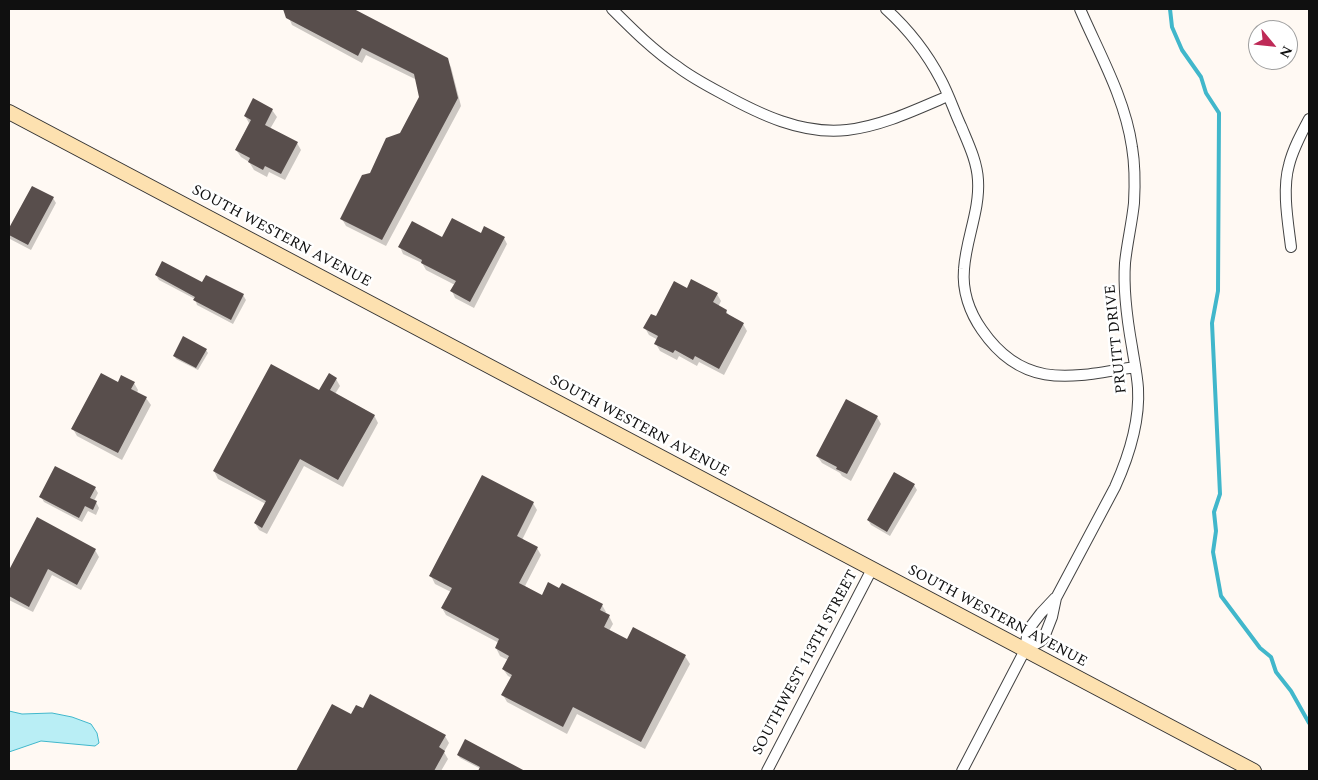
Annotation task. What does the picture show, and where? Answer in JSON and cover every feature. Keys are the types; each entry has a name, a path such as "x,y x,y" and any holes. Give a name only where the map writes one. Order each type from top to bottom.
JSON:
{"main road":[{"name":"SOUTH WESTERN AVENUE","path":"9,112 1246,769"}],"street":[{"path":"612,9 650,46 678,67 734,100 795,126 819,131 846,130 870,126 948,96"},
{"path":"886,9 899,20 930,61 942,81 971,150 978,179 977,203 966,256 964,281 967,300 976,322 993,345 1005,356 1029,370 1054,376 1068,376 1136,368"},
{"name":"PRUITT DRIVE","path":"1025,650 1043,640 1052,617 1056,598 1115,487 1123,469 1133,436 1137,412 1138,389 1136,368 1130,338 1125,290 1125,263 1134,203 1132,146 1118,95 1080,9"},
{"path":"1291,247 1287,216 1286,182 1288,167 1309,119"},
{"name":"SOUTHWEST 113TH STREET","path":"767,771 872,569"},
{"name":"PRUITT DRIVE","path":"1025,650 1028,630 1040,613 1056,598"},
{"path":"962,771 1025,650"}],"water":[{"path":"9,711 22,714 52,713 72,717 91,724 97,733 99,743 95,746 41,741 9,752"}],"building":[{"path":"283,9 354,9 448,58 458,98 382,240 340,219 362,175 370,173 386,138 400,133 419,97 414,74 362,48 358,56 286,18"},
{"path":"253,98 273,109 265,125 298,142 281,174 265,166 263,170 248,162 250,158 235,150 251,120 244,116"},
{"path":"32,186 54,197 28,245 9,235 9,228"},
{"path":"452,218 481,233 484,226 505,237 470,302 450,291 456,281 421,263 422,260 398,247 412,221 442,237"},
{"path":"162,261 202,282 206,275 244,294 231,320 193,300 195,297 155,275"},
{"path":"691,279 718,293 713,302 727,310 726,313 744,323 719,369 695,356 693,360 675,350 673,353 654,344 658,336 643,328 651,314 656,316 674,281 687,288"},
{"path":"183,336 207,349 196,368 173,356"},
{"path":"271,364 319,390 329,373 337,378 330,390 375,415 338,480 300,459 262,528 254,523 266,501 213,471"},
{"path":"101,373 118,382 121,375 135,382 131,389 147,397 118,453 71,429"},
{"path":"846,399 878,416 847,474 816,456"},
{"path":"55,466 96,487 90,498 97,501 93,510 85,506 79,518 39,497"},
{"path":"894,472 915,484 887,532 867,520"},
{"path":"482,475 534,502 517,536 538,547 519,583 542,595 548,582 559,588 562,583 603,604 600,610 610,615 604,627 627,639 633,627 686,655 641,742 573,707 563,727 501,695 512,675 502,669 509,656 495,648 499,639 441,608 452,588 429,576"},
{"path":"37,517 96,549 77,585 48,569 29,607 9,596 9,570"},
{"path":"370,694 446,735 439,747 445,751 434,771 296,771 332,704 351,714 356,705 363,708"},
{"path":"465,739 525,771 478,771 480,767 457,755"}],"waterway":[{"path":"1170,9 1172,27 1182,50 1201,77 1206,93 1219,113 1218,291 1212,323 1220,494 1214,512 1216,531 1213,552 1221,596 1260,648 1271,657 1276,672 1291,691 1309,723"}]}
